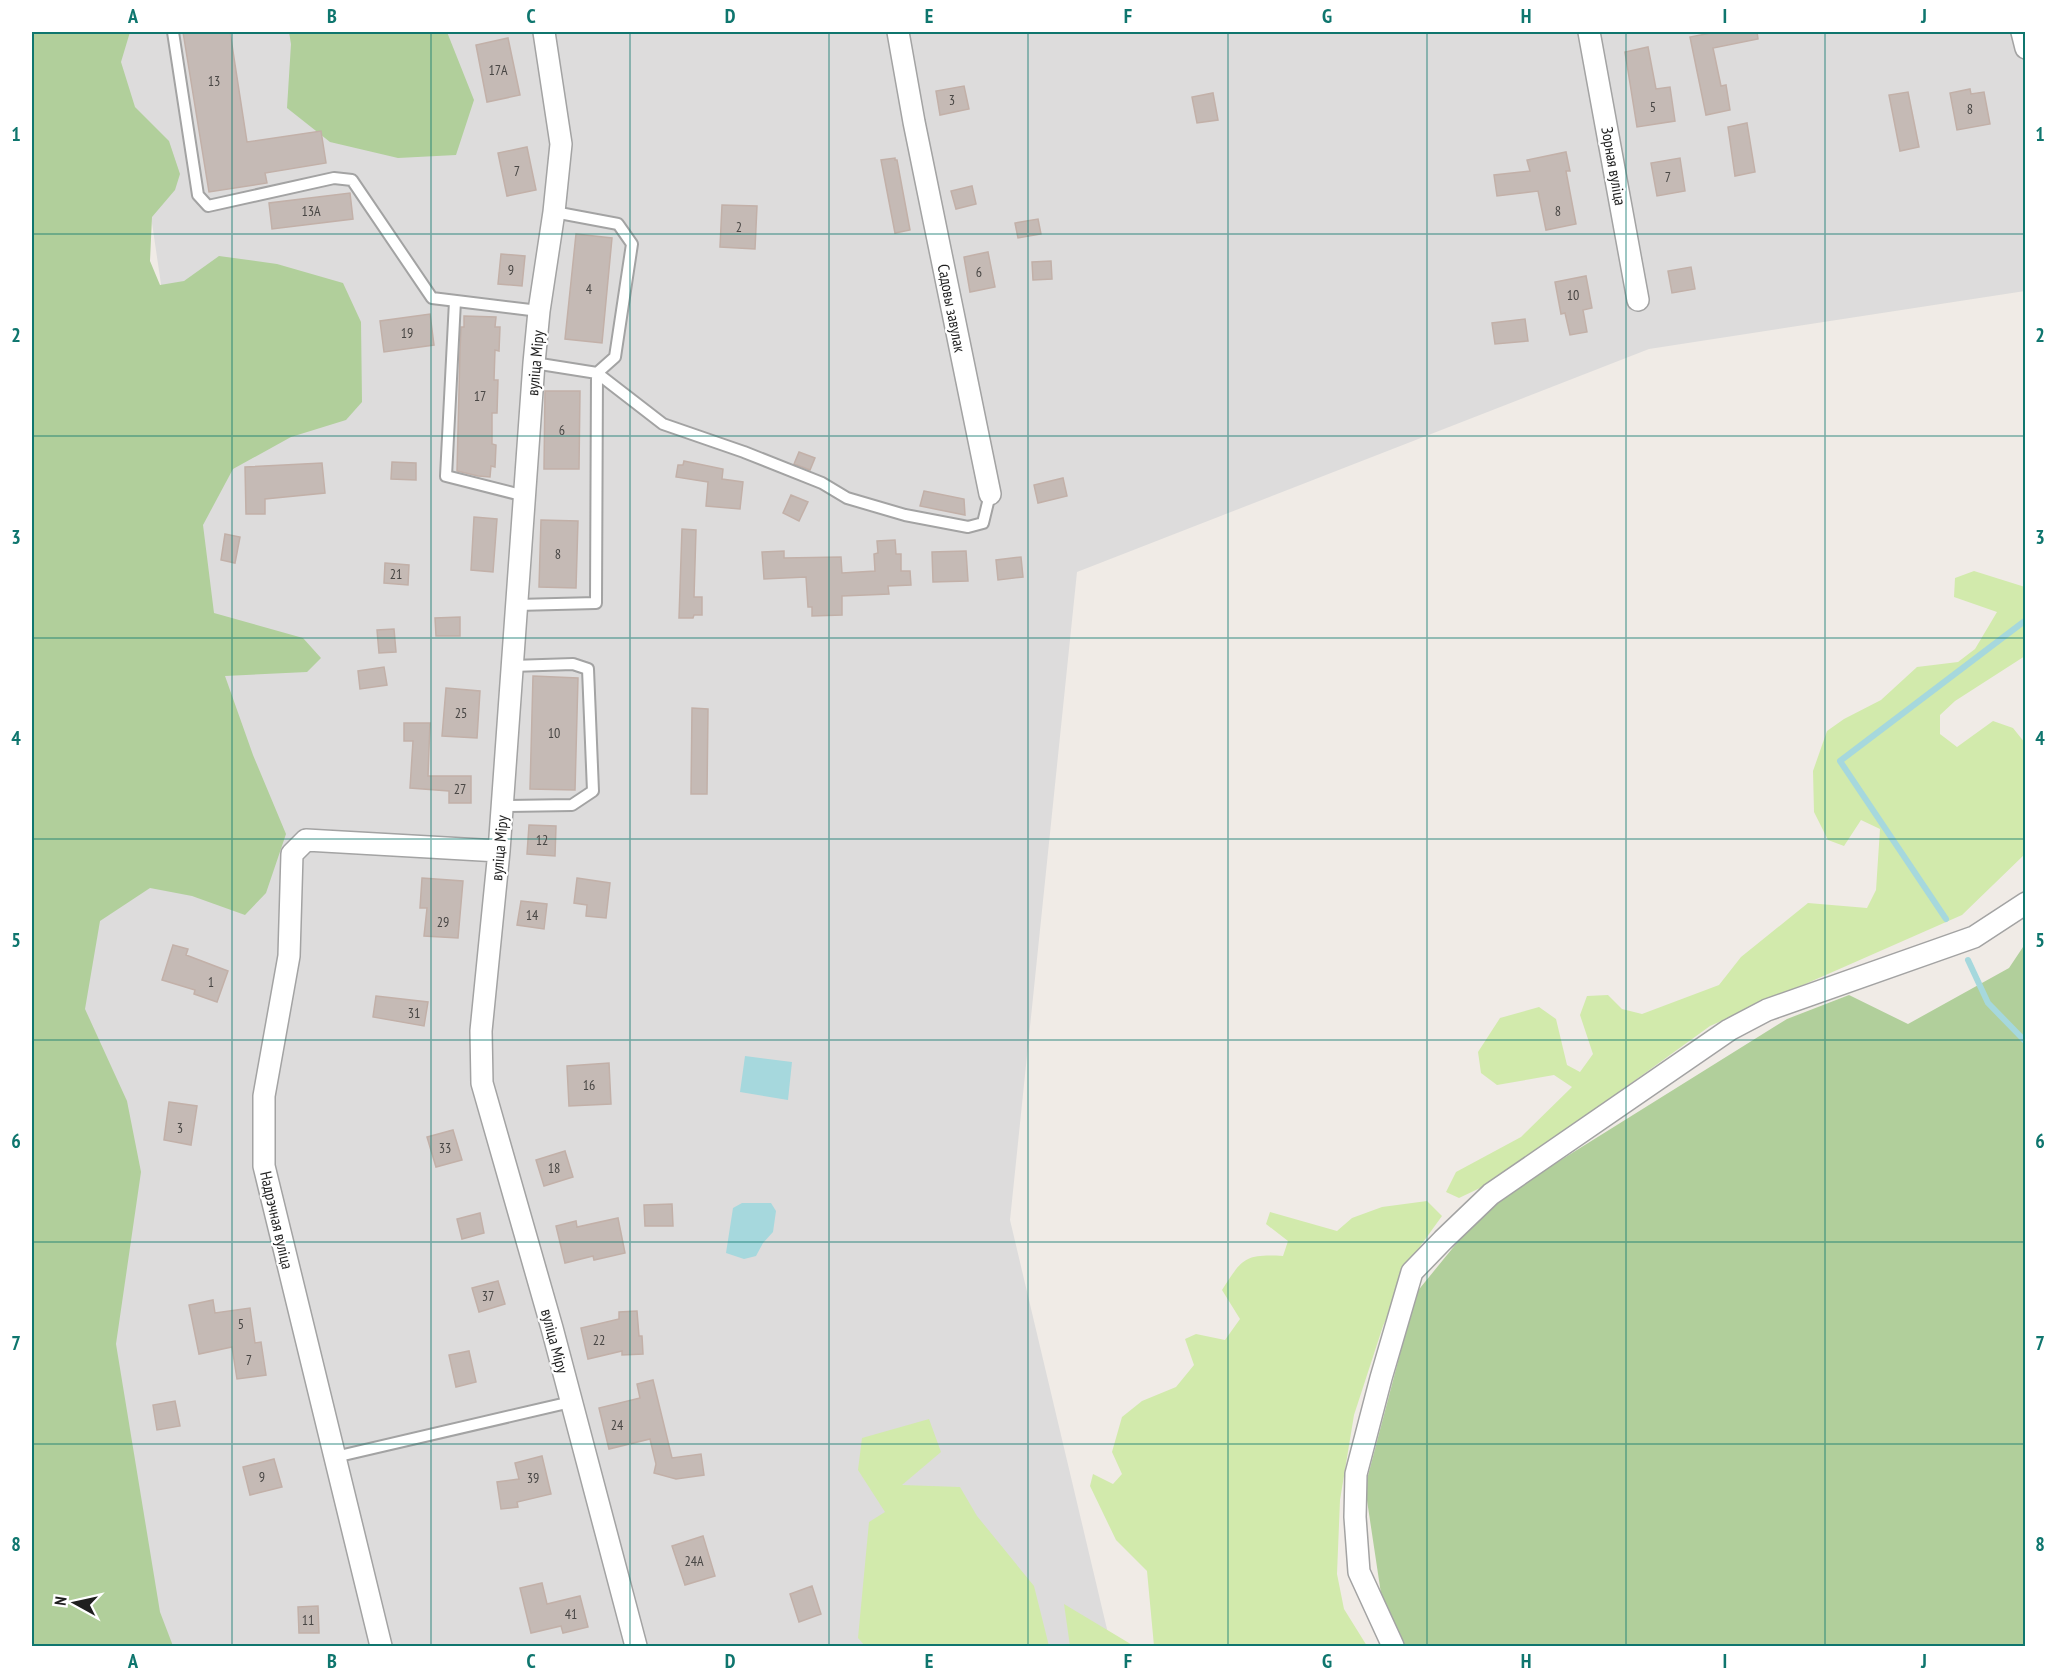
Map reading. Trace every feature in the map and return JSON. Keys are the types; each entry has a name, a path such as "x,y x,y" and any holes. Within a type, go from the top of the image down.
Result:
{"street":[{"name":"вуліца Міру","path":"544,32 561,144 534,363 499,850 480,1031 482,1083 549,1317 636,1647"},
{"name":"Садовы завулак","path":"898,32 914,122 990,494"},
{"name":"Зорная вуліца","path":"1590,32 1638,300"},
{"path":"2022,32 2025,48"},
{"name":"Надрэчная вуліца","path":"381,1647 264,1166 264,1096 289,956 292,854 306,840 499,850"},
{"path":"1393,1647 1359,1572 1355,1516 1356,1474 1412,1272 1491,1194 1729,1030 1767,1010 1974,937 2025,903"}],"lane":[{"path":"173,32 198,195 208,206 334,178 352,180 432,298 539,311"},
{"path":"517,605 596,603 597,373 615,357 632,244 618,224 554,212"},
{"path":"455,301 446,477 525,496"},
{"path":"534,363 597,373 663,424 744,452 822,483 847,498 895,513 968,527 983,523 990,494"},
{"path":"502,806 572,805 592,791 588,669 573,664 512,666"},
{"path":"335,1457 571,1402"}],"shaded area":[{"path":"32,32 2025,32 2025,291 1649,349 1077,572 1010,1220 1111,1646 79,1646 32,1303 32,807 231,761 136,114"}],"green space":[{"path":"32,32 130,32 121,62 135,107 169,141 180,174 175,190 152,217 150,261 160,285 184,281 219,256 277,264 343,283 361,322 362,402 346,420 291,437 233,469 203,525 214,613 303,638 321,658 307,672 225,676 253,755 286,834 266,893 245,915 192,896 150,888 100,921 85,1009 127,1101 141,1172 116,1344 160,1612 173,1646 32,1646"},
{"path":"289,32 447,32 474,100 456,155 398,158 330,142 287,108 291,44"},
{"path":"1974,571 2025,587 2025,656 1955,701 1940,715 1940,734 1957,747 1993,721 2013,728 2025,743 2025,854 1962,915 1710,1026 1499,1179 1459,1198 1446,1192 1456,1172 1521,1137 1572,1087 1554,1075 1497,1085 1481,1073 1478,1052 1500,1018 1539,1007 1556,1019 1567,1065 1580,1072 1593,1054 1580,1015 1587,996 1608,995 1622,1009 1642,1014 1719,985 1741,957 1808,903 1867,908 1876,890 1880,829 1861,820 1844,846 1828,840 1814,812 1813,771 1827,731 1844,719 1881,700 1917,667 1958,662 1975,649 1997,612 1954,597 1955,578"},
{"path":"2025,944 2025,1646 1403,1646 1383,1607 1365,1487 1416,1293 1487,1206 1787,1019 1849,995 1908,1024 2009,968"},
{"path":"1427,1201 1442,1216 1421,1245 1383,1326 1354,1415 1340,1500 1337,1574 1344,1609 1367,1646 1154,1646 1147,1571 1116,1540 1090,1486 1093,1474 1113,1484 1122,1474 1112,1452 1122,1417 1142,1401 1176,1387 1194,1365 1185,1339 1196,1334 1225,1340 1240,1319 1222,1290 1245,1261 1260,1256 1283,1256 1288,1241 1266,1224 1270,1212 1337,1231 1352,1218 1382,1207"},
{"path":"929,1419 941,1452 902,1485 960,1487 977,1516 1034,1586 1049,1646 865,1646 858,1638 869,1522 885,1512 858,1470 862,1438"},
{"path":"1064,1604 1134,1646 1070,1646"}],"water":[{"path":"745,1056 792,1062 788,1100 740,1092"},
{"path":"742,1203 771,1203 776,1211 773,1232 763,1243 756,1256 744,1259 726,1253 733,1208"}],"building":[{"path":"183,32 230,32 247,142 321,131 326,163 265,173 267,183 209,192"},
{"path":"1716,32 1757,32 1758,39 1713,48 1721,86 1726,85 1730,110 1706,115 1690,37"},
{"path":"508,38 520,95 487,102 476,45"},
{"path":"1648,47 1656,89 1670,87 1675,121 1637,127 1625,52"},
{"path":"964,86 969,109 940,115 936,91"},
{"path":"1970,89 1971,94 1984,92 1990,124 1957,130 1950,93"},
{"path":"1908,92 1919,147 1900,151 1889,95"},
{"path":"1213,93 1218,120 1197,123 1192,97"},
{"path":"1747,123 1755,172 1735,176 1728,127"},
{"path":"527,147 536,190 507,196 498,153"},
{"path":"1566,152 1570,171 1566,171 1576,224 1546,230 1538,191 1497,196 1494,175 1530,171 1527,160"},
{"path":"895,158 910,230 895,233 881,160"},
{"path":"1680,158 1685,191 1657,196 1651,163"},
{"path":"972,186 976,204 956,209 951,191"},
{"path":"350,193 353,219 272,229 269,203"},
{"path":"722,205 757,206 755,249 720,247"},
{"path":"1038,219 1041,234 1018,238 1015,223"},
{"path":"576,234 612,238 602,343 565,339"},
{"path":"988,252 995,287 970,292 964,257"},
{"path":"501,254 525,256 522,286 498,284"},
{"path":"1051,261 1052,279 1033,280 1032,262"},
{"path":"1691,267 1695,289 1672,293 1668,271"},
{"path":"1586,276 1592,308 1583,310 1587,332 1570,335 1565,313 1561,314 1555,282"},
{"path":"430,314 434,345 384,352 380,321"},
{"path":"464,316 496,317 495,327 500,327 499,351 495,350 494,380 498,380 497,413 492,413 492,444 496,445 495,467 491,466 490,477 457,471 461,327 464,327"},
{"path":"1525,319 1528,341 1495,344 1492,323"},
{"path":"545,391 580,391 579,469 544,469"},
{"path":"799,452 815,458 810,470 794,464"},
{"path":"684,461 723,469 722,479 743,482 740,509 706,506 708,482 676,477 678,465 683,465"},
{"path":"392,462 416,463 416,480 391,479"},
{"path":"322,463 325,493 265,499 265,514 246,514 245,467"},
{"path":"1063,478 1067,496 1038,503 1034,485"},
{"path":"924,491 964,499 965,515 920,506"},
{"path":"791,495 808,502 799,521 783,513"},
{"path":"474,517 497,519 493,572 471,570"},
{"path":"541,520 578,521 576,588 539,587"},
{"path":"682,529 696,530 694,597 702,597 702,615 694,615 693,618 679,618"},
{"path":"225,534 240,537 235,563 221,560"},
{"path":"895,540 896,554 901,554 901,571 910,571 911,585 888,586 889,594 842,596 842,615 812,616 812,607 808,607 806,577 764,579 762,552 784,551 784,558 841,557 842,573 875,571 874,554 878,553 877,541"},
{"path":"966,551 968,581 933,582 932,552"},
{"path":"1021,557 1023,577 998,580 996,560"},
{"path":"385,563 409,565 408,585 384,583"},
{"path":"460,617 460,636 436,636 435,618"},
{"path":"394,629 396,652 379,653 377,630"},
{"path":"384,667 387,685 360,689 358,671"},
{"path":"533,676 578,678 575,790 530,789"},
{"path":"446,688 480,691 477,738 442,736"},
{"path":"692,708 708,709 707,794 691,794"},
{"path":"404,723 430,723 428,776 471,776 471,803 449,803 449,791 410,788 413,741 404,741"},
{"path":"529,825 556,826 555,856 527,854"},
{"path":"422,878 463,881 458,938 424,936 427,908 420,908"},
{"path":"577,878 610,883 606,918 586,916 587,905 574,903"},
{"path":"521,901 547,904 544,929 517,925"},
{"path":"173,945 188,949 186,955 228,971 217,1002 194,994 195,990 162,980"},
{"path":"376,996 428,1002 424,1026 373,1017"},
{"path":"609,1063 611,1104 569,1106 567,1066"},
{"path":"169,1102 197,1106 191,1145 164,1140"},
{"path":"453,1130 462,1160 436,1167 427,1137"},
{"path":"565,1151 573,1177 544,1186 536,1160"},
{"path":"672,1204 673,1226 645,1226 644,1205"},
{"path":"480,1213 484,1233 462,1239 457,1219"},
{"path":"618,1218 625,1253 594,1260 593,1256 565,1263 556,1226 576,1221 577,1227"},
{"path":"498,1281 505,1304 479,1312 472,1288"},
{"path":"213,1300 215,1313 250,1308 255,1343 261,1342 266,1375 237,1379 232,1347 199,1354 189,1305"},
{"path":"637,1311 643,1354 622,1355 622,1351 588,1359 581,1328 619,1319 619,1312"},
{"path":"469,1351 476,1382 456,1387 449,1355"},
{"path":"653,1380 672,1458 701,1454 704,1475 676,1479 654,1473 656,1464 650,1439 609,1449 599,1408 640,1398 637,1384"},
{"path":"175,1401 180,1426 157,1430 153,1405"},
{"path":"542,1456 551,1494 517,1502 518,1507 501,1509 497,1482 519,1479 515,1463"},
{"path":"274,1459 282,1487 250,1495 243,1467"},
{"path":"703,1536 715,1576 685,1585 672,1546"},
{"path":"542,1583 547,1604 580,1596 588,1627 563,1633 561,1626 531,1633 520,1588"},
{"path":"812,1586 821,1614 799,1622 790,1594"},
{"path":"318,1606 319,1633 299,1633 298,1607"}],"waterway":[{"path":"1946,919 1840,761 2026,620"},
{"path":"1968,960 1988,1003 2026,1042"}]}
